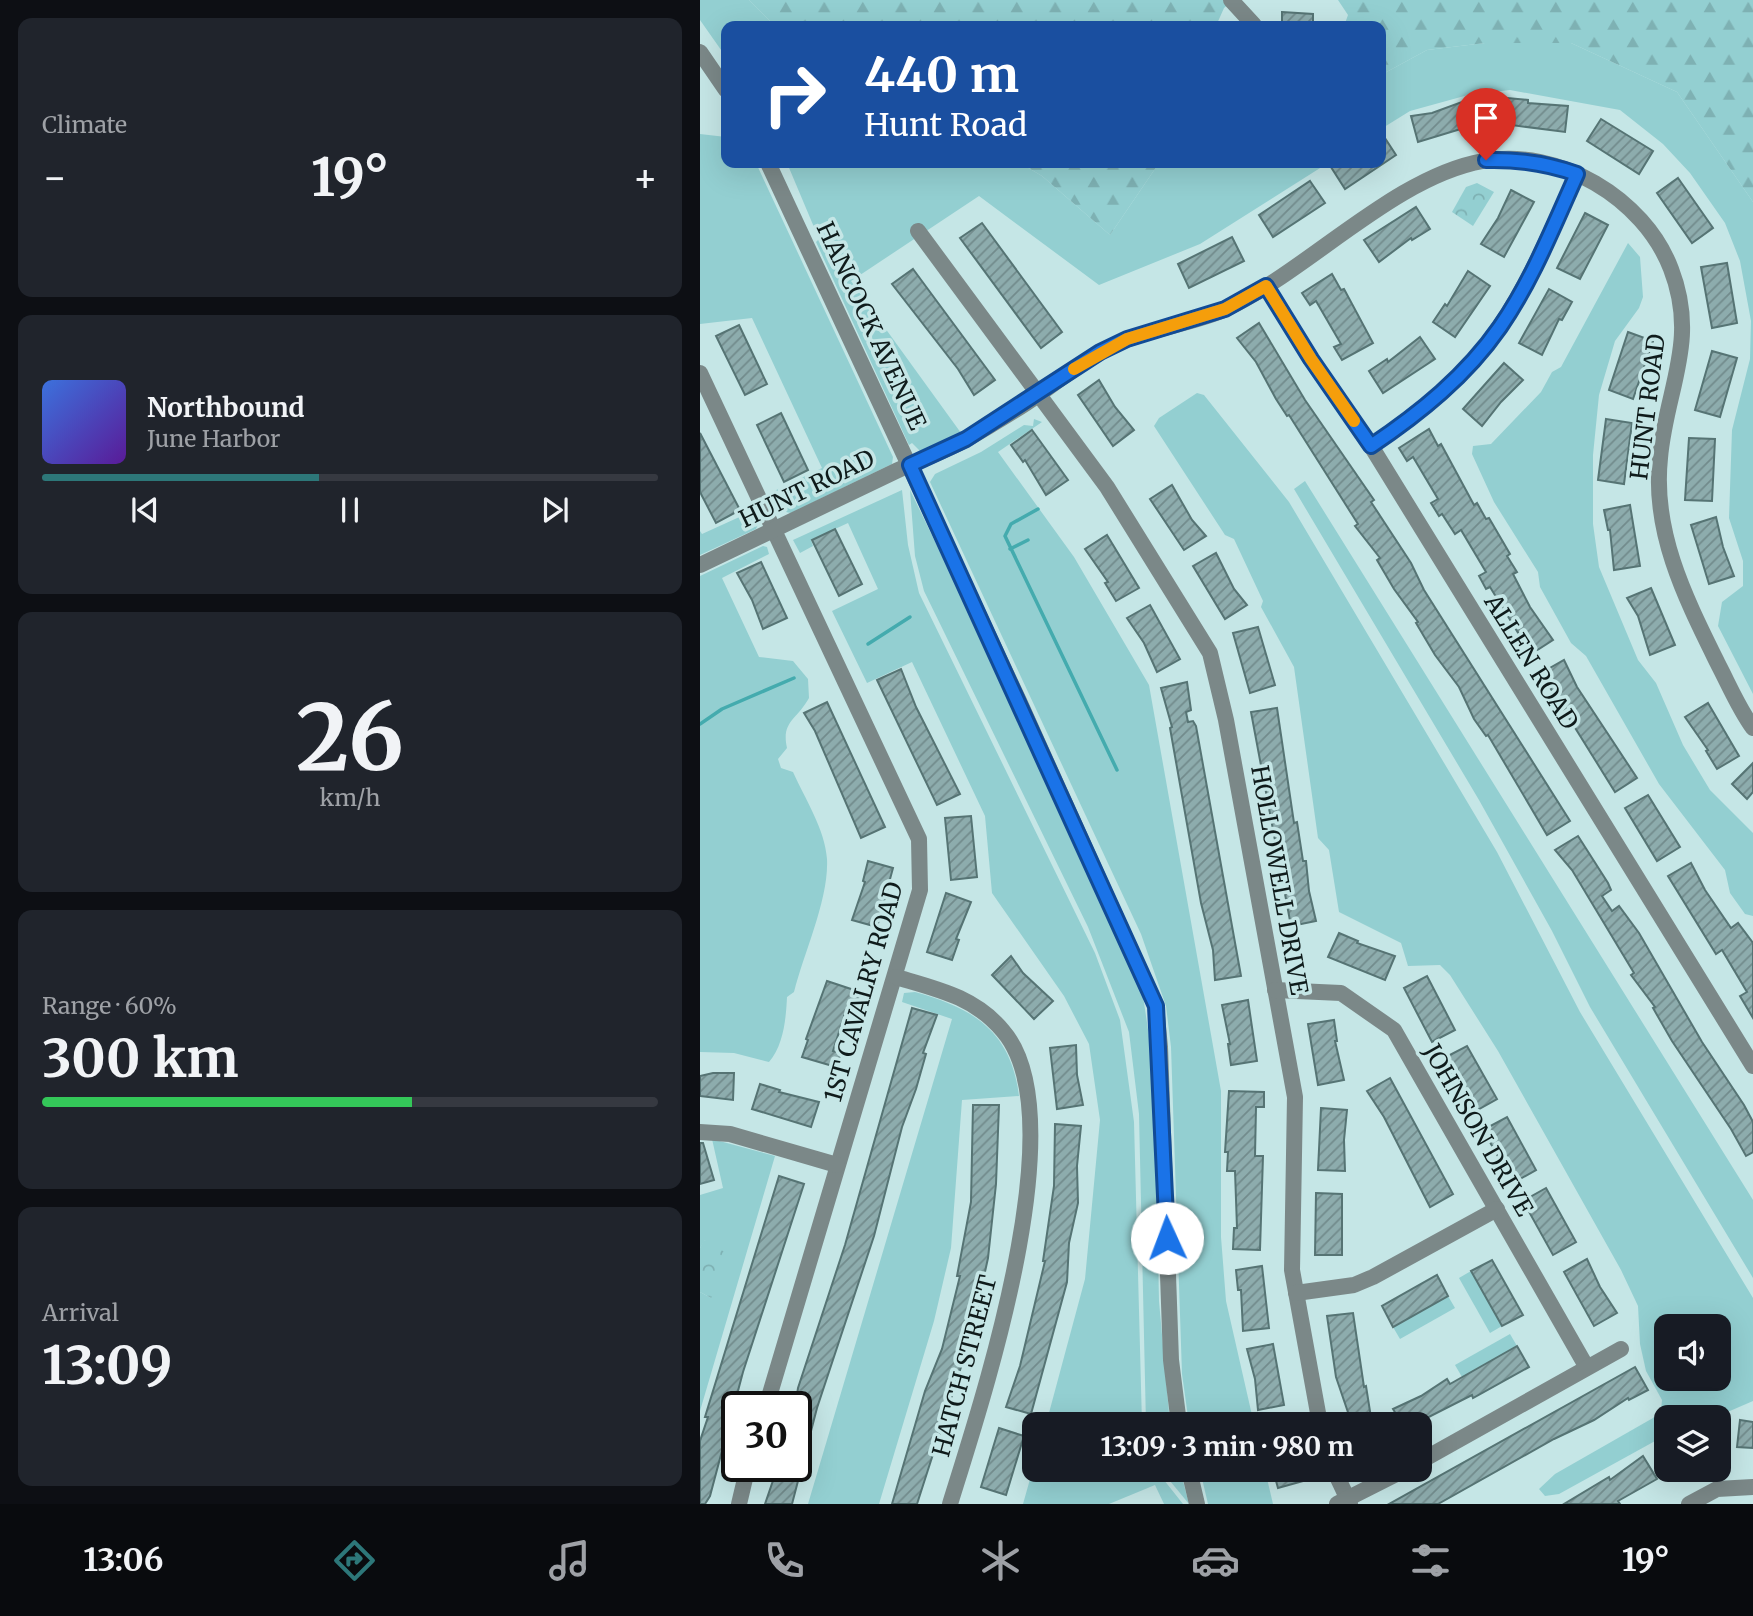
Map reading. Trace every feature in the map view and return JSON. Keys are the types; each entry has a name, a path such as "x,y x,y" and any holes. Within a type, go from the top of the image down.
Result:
{"street":[{"path":"1231,0 1250,21"},
{"path":"700,52 721,83"},
{"path":"700,76 721,86"},
{"name":"HUNT ROAD","path":"700,565 966,439 1039,395 1100,352 1127,339 1225,309 1266,286 1413,188 1454,168 1486,160 1517,159 1546,163 1577,174 1620,200 1652,232 1671,269 1682,309 1682,356 1659,460 1660,509 1670,561 1698,623 1753,728"},
{"name":"HANCOCK AVENUE","path":"770,168 910,465 1156,1006 1160,1047 1171,1360 1178,1412"},
{"path":"1371,446 1418,414 1483,349 1502,324 1577,174"},
{"name":"HOLLOWELL DRIVE","path":"918,231 1107,488 1210,653 1226,720 1295,1097 1292,1184 1296,1293 1318,1412"},
{"name":"ALLEN ROAD","path":"1266,286 1311,359 1371,446 1753,1066"},
{"name":"1ST CAVALRY ROAD","path":"700,373 919,838 920,890 897,977 837,1165 771,1391"},
{"name":"HATCH STREET","path":"897,977 951,993 981,1008 1005,1032 1023,1069 1031,1115 1023,1216 1005,1323 950,1504"},
{"name":"JOHNSON DRIVE","path":"1275,990 1341,993 1394,1030 1586,1366"},
{"path":"700,1132 730,1134 837,1165"},
{"path":"1296,1293 1354,1285 1497,1209"},
{"path":"1432,1455 1586,1366 1621,1349"},
{"path":"739,1504 744,1482"},
{"path":"1192,1482 1197,1504"},
{"path":"1338,1482 1345,1502 1382,1482"},
{"path":"1689,1504 1717,1489 1753,1487"}],"green space":[{"path":"700,0 749,0 770,21 721,21 721,50 700,20"},
{"path":"749,0 1233,0 1224,8 1218,21 770,21"},
{"path":"1338,0 1753,0 1753,202 1677,92 1571,43 1485,43 1427,50 1386,72 1386,21 1346,21 1348,15"},
{"path":"1485,43 1571,43 1677,92 1753,202 1753,694 1718,626 1722,602 1743,586 1743,561 1729,518 1732,430 1750,359 1751,321 1740,261 1725,223 1690,173 1663,144 1620,110 1510,90 1468,95 1410,111 1386,126 1386,72 1427,50"},
{"path":"700,134 721,136 721,168 758,168 893,457 892,464 791,513 781,511 770,493 822,468 752,318 700,324"},
{"path":"789,168 1028,168 1042,176 1110,235 1156,168 1320,168 1200,244 1099,285 979,196 851,281 961,433 920,451 912,443 909,445 816,242 819,239"},
{"path":"1028,168 1156,168 1110,235 1042,176"},
{"path":"1477,183 1494,192 1473,226 1452,212 1466,187"},
{"path":"1628,243 1640,257 1643,297 1639,308 1615,341 1599,395 1593,455 1593,524 1599,567 1638,660 1656,683 1683,745 1710,790 1753,833 1753,916 1745,914 1730,893 1725,870 1659,784 1586,656 1571,643 1540,587 1538,572 1494,502 1472,454 1473,446 1491,444 1541,392 1552,372 1561,367"},
{"path":"1197,393 1204,395 1289,502 1497,852 1580,1012 1753,1298 1753,1401 1731,1411 1731,1405 1662,1405 1657,1391 1731,1391 1731,1314 1654,1314 1654,1386 1646,1371 1640,1344 1638,1306 1621,1270 1498,1051 1450,975 1440,965 1408,966 1401,943 1339,912 1329,850 1318,838 1294,667 1261,607 1263,601 1234,539 1225,535 1154,426 1159,418"},
{"path":"1034,419 1042,422 998,452 1074,557 1149,685 1221,1091 1221,1237 1226,1301 1251,1412 1187,1412 1182,1374 1171,1047 1166,1006 1141,934 930,482 935,474 981,452 1024,425 1033,426"},
{"path":"1305,481 1753,1200 1753,1278 1590,1007 1552,931 1479,800 1294,489"},
{"path":"902,490 908,545 919,593 1095,953 1120,1020 1134,1122 1142,1412 1049,1412 1085,1279 1100,1120 1089,1044 1064,996 992,893 985,816 912,662 867,683 832,611 878,589 848,523 811,540 813,546 800,553 793,540"},
{"path":"910,490 988,651 1142,989 1154,1070 1159,1301 1169,1412 1146,1412 1139,1114 1129,1032 1088,927 924,591 915,556"},
{"path":"757,509 760,520 756,529 700,555 700,531 702,534"},
{"path":"763,546 767,547 769,554 722,578 759,657 793,661 808,679 809,698 788,726 787,748 778,759 781,768 793,772 809,803 823,837 827,859 827,875 820,908 794,992 787,997 781,1039 769,1062 734,1053 700,1052 700,576"},
{"path":"915,992 955,1006 986,1026 1008,1055 1019,1096 962,1100 951,1248 934,1321 879,1504 808,1504 952,1019 902,1002 904,993"},
{"path":"712,1139 775,1156 700,1411 700,1292 711,1298 705,1240 700,1248 700,1195 723,1188"},
{"path":"704,1240 735,1258 711,1298 700,1292 700,1248"},
{"path":"1471,1271 1502,1326 1490,1333 1459,1278"},
{"path":"1448,1296 1455,1308 1400,1339 1393,1327"},
{"path":"1510,1334 1517,1346 1462,1377 1455,1365"},
{"path":"1653,1418 1654,1442 1559,1494 1545,1496 1539,1489 1555,1474"},
{"path":"1029,1482 1166,1482 1183,1504 1164,1504 1155,1485 1109,1504 1023,1504"},
{"path":"1171,1482 1183,1482 1189,1504"},
{"path":"1203,1482 1268,1482 1273,1504 1208,1504"}],"building":[{"path":"1282,12 1313,14 1313,21 1282,21"},
{"path":"1507,98 1528,100 1528,103 1568,106 1565,132 1504,124"},
{"path":"1470,99 1477,124 1418,142 1411,116 1432,113"},
{"path":"1601,119 1653,151 1639,174 1587,141"},
{"path":"1386,140 1396,155 1386,162"},
{"path":"1332,168 1376,168 1345,189"},
{"path":"1678,178 1713,228 1692,243 1657,193"},
{"path":"1310,181 1325,203 1273,237 1259,215"},
{"path":"1511,190 1534,202 1504,257 1481,244 1498,218"},
{"path":"1416,207 1430,229 1412,240 1411,238 1379,262 1364,240"},
{"path":"1585,213 1608,225 1580,279 1557,268"},
{"path":"982,223 1062,332 1041,348 960,238"},
{"path":"1232,237 1244,261 1189,288 1178,264"},
{"path":"1727,263 1737,323 1712,328 1701,267"},
{"path":"913,269 995,380 974,395 958,369 892,284"},
{"path":"1468,271 1490,286 1455,337 1433,322 1445,304 1447,306"},
{"path":"1332,274 1341,290 1344,289 1373,343 1342,360 1334,347 1341,344 1316,301 1310,305 1302,293"},
{"path":"1549,289 1572,302 1562,320 1559,319 1542,355 1519,343"},
{"path":"1259,323 1305,400 1374,500 1371,502 1411,563 1424,590 1570,821 1547,835 1488,735 1486,736 1474,719 1459,687 1435,655 1416,623 1418,622 1394,589 1377,560 1380,558 1355,526 1358,524 1276,399 1256,362 1237,338"},
{"path":"739,325 767,384 745,395 716,336"},
{"path":"1628,332 1653,341 1633,399 1609,390"},
{"path":"1420,337 1435,359 1383,393 1369,371 1387,359 1388,362"},
{"path":"1712,351 1737,358 1720,417 1695,410"},
{"path":"1504,363 1523,380 1482,426 1463,409"},
{"path":"1099,380 1115,407 1134,430 1113,446 1078,395"},
{"path":"781,413 808,470 784,482 757,425"},
{"path":"1606,419 1632,423 1624,484 1598,480"},
{"path":"1429,429 1438,446 1441,444 1474,505 1477,503 1486,519 1489,518 1510,554 1507,556 1517,572 1513,574 1530,607 1553,640 1531,654 1490,587 1486,589 1479,576 1486,572 1461,530 1455,534 1442,514 1439,516 1431,503 1438,499 1413,457 1407,461 1399,448"},
{"path":"1032,430 1068,480 1046,495 1025,460 1023,462 1011,445"},
{"path":"700,433 740,510 716,523 700,492"},
{"path":"1689,438 1715,439 1712,501 1685,500"},
{"path":"1172,485 1192,520 1206,536 1184,550 1150,499"},
{"path":"1630,505 1640,566 1614,570 1610,530 1604,510"},
{"path":"1716,517 1734,576 1709,584 1691,525"},
{"path":"835,529 862,584 839,596 812,540"},
{"path":"1107,535 1139,588 1116,601 1105,583 1108,582 1085,549"},
{"path":"1216,553 1234,589 1247,605 1225,619 1193,566"},
{"path":"761,562 787,618 763,629 752,600 737,573"},
{"path":"1651,588 1675,645 1650,655 1638,616 1627,598"},
{"path":"1150,605 1180,659 1157,672 1144,643 1127,618"},
{"path":"1258,627 1275,685 1250,693 1233,633"},
{"path":"1564,660 1577,687 1637,778 1615,792 1541,673"},
{"path":"901,669 916,707 960,794 937,805 877,680"},
{"path":"1187,682 1191,710 1186,712 1188,722 1193,721 1196,726 1241,976 1215,980 1213,950 1201,903 1170,728 1172,727 1161,688"},
{"path":"827,702 885,827 861,838 815,731 804,713"},
{"path":"1708,703 1739,756 1717,769 1706,751 1708,750 1685,717"},
{"path":"1277,708 1294,823 1297,822 1303,861 1306,861 1316,921 1291,926 1251,712"},
{"path":"1753,763 1753,792 1747,799 1732,784"},
{"path":"1648,795 1680,847 1657,861 1625,808"},
{"path":"971,816 977,877 951,880 945,818"},
{"path":"1578,836 1611,890 1602,896 1612,911 1619,906 1639,933 1702,1042 1753,1122 1753,1152 1746,1156 1672,1041 1653,1008 1655,1007 1631,975 1634,973 1572,870 1555,850"},
{"path":"868,861 893,868 877,927 852,920 865,882 863,881"},
{"path":"1691,863 1705,890 1731,928 1738,923 1753,943 1753,1018 1740,996 1747,992 1722,950 1716,954 1668,876"},
{"path":"946,893 971,902 956,939 959,940 952,960 927,952"},
{"path":"1339,933 1358,941 1357,943 1395,956 1385,980 1328,957"},
{"path":"1011,956 1023,973 1053,1001 1034,1019 992,975"},
{"path":"1427,976 1455,1030 1432,1042 1404,988"},
{"path":"827,981 860,992 856,1007 848,1004 833,1051 841,1053 836,1067 802,1057"},
{"path":"1248,1000 1257,1061 1231,1065 1230,1044 1222,1005"},
{"path":"912,1008 937,1015 923,1053 926,1054 902,1127 874,1236 812,1427 812,1391 798,1391 798,1388 845,1245"},
{"path":"1334,1020 1335,1041 1344,1080 1318,1085 1308,1024"},
{"path":"1076,1045 1077,1075 1083,1105 1057,1109 1050,1048"},
{"path":"1467,1046 1497,1099 1474,1112 1444,1058"},
{"path":"734,1073 733,1100 700,1096 700,1076"},
{"path":"1390,1078 1453,1194 1430,1207 1384,1117 1367,1091"},
{"path":"760,1084 780,1090 779,1092 819,1102 811,1127 752,1109"},
{"path":"1229,1091 1264,1092 1264,1107 1256,1107 1255,1156 1263,1156 1260,1250 1233,1249 1234,1228 1237,1228 1235,1171 1227,1171 1228,1152 1225,1152"},
{"path":"973,1105 999,1105 996,1184 988,1258 971,1336 917,1504 892,1504 925,1391 942,1349 960,1276 957,1276 971,1202"},
{"path":"1321,1108 1347,1110 1345,1171 1318,1170"},
{"path":"1507,1117 1536,1170 1513,1183 1483,1130"},
{"path":"1055,1124 1081,1126 1077,1166 1078,1203 1069,1243 1067,1282 1032,1412 1024,1412 1006,1407 1020,1366 1045,1261 1054,1186"},
{"path":"700,1143 703,1143 714,1180 700,1184"},
{"path":"779,1176 804,1184 738,1391 721,1391 721,1455 710,1496 705,1504 700,1504 700,1441 708,1417 705,1417"},
{"path":"1546,1188 1576,1242 1553,1255 1523,1201"},
{"path":"1316,1193 1342,1194 1342,1255 1315,1255"},
{"path":"1587,1259 1600,1287 1617,1313 1594,1326 1564,1272"},
{"path":"1492,1260 1523,1315 1502,1326 1471,1271"},
{"path":"1262,1266 1269,1328 1243,1331 1241,1290 1238,1290 1236,1270"},
{"path":"1437,1275 1448,1296 1393,1327 1382,1306"},
{"path":"1353,1313 1370,1412 1348,1412 1336,1377 1327,1316"},
{"path":"1273,1344 1284,1405 1258,1410 1255,1379 1247,1349"},
{"path":"1517,1346 1529,1367 1473,1398 1472,1395 1432,1415 1432,1412 1395,1412 1393,1409 1421,1396 1447,1379 1450,1384"},
{"path":"1635,1367 1648,1390 1629,1400 1628,1398 1594,1420 1554,1439 1438,1504 1389,1504"},
{"path":"1740,1420 1753,1422 1753,1448 1737,1447"},
{"path":"999,1428 1022,1435 1006,1495 981,1487"},
{"path":"1643,1456 1654,1474 1654,1481 1618,1501 1620,1504 1564,1504 1609,1477 1610,1480"},
{"path":"773,1482 798,1482 792,1504 765,1504"},
{"path":"1276,1482 1299,1482 1278,1488"}],"waterway":[{"path":"1038,509 1011,524 1005,536 1117,770"},
{"path":"1010,549 1028,540"},
{"path":"868,644 910,617"},
{"path":"700,724 722,709 794,678"}],"slow traffic":[{"path":"1074,369 1127,339 1225,309 1266,286 1311,359 1354,421"}],"route":[{"path":"1167,1238 1156,1006 910,465 966,439 1039,395 1100,352 1127,339 1225,309 1266,286 1311,359 1371,446 1418,414 1450,385 1502,324 1564,205 1577,174 1546,163 1517,159 1486,160"}]}
